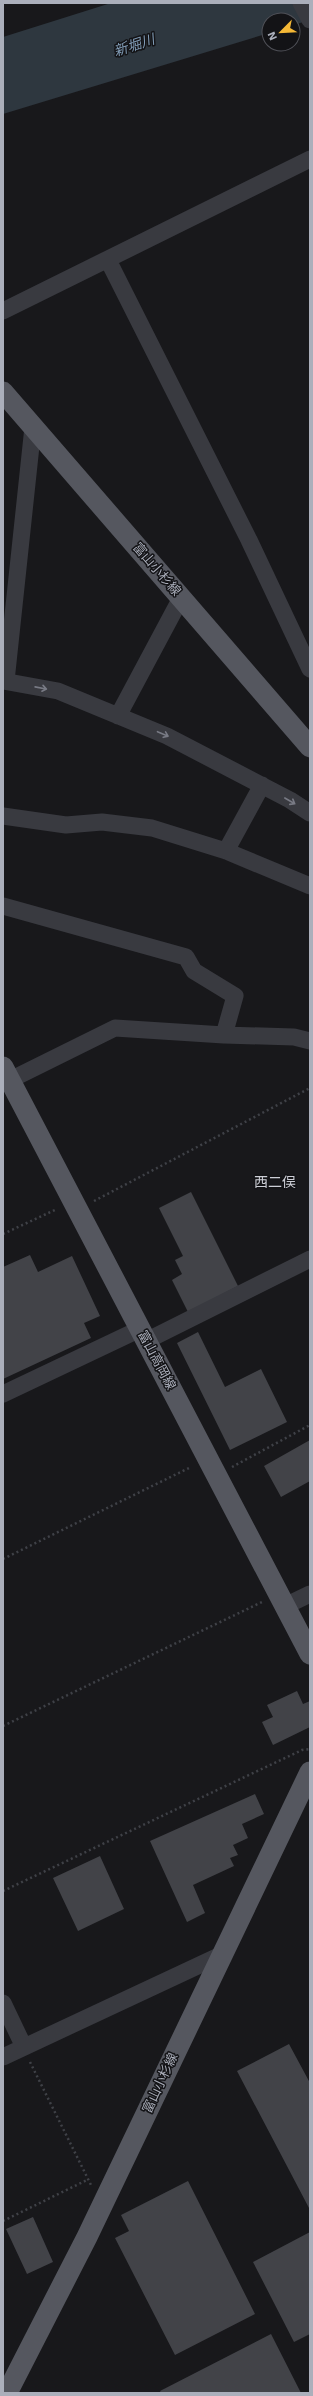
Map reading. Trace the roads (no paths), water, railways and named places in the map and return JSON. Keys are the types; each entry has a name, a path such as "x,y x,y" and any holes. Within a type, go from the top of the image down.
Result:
{"main road":[{"name":"富山小杉線","path":"3,392 310,747"},
{"name":"富山高岡線","path":"6,1074 214,1467 310,1654"},
{"name":"富山小杉線","path":"7,2393 105,2200 221,1955 305,1792 310,1772"}],"street":[{"path":"302,3 310,20"},
{"path":"3,311 310,159"},
{"path":"108,260 249,540 310,669"},
{"path":"33,427 5,681 58,691 167,736 262,785 310,813"},
{"path":"118,716 181,598"},
{"path":"226,851 262,785"},
{"path":"3,816 66,825 102,822 152,828 226,851 310,886"},
{"path":"3,906 186,957 194,971 235,996 224,1035"},
{"path":"6,1074 115,1028 224,1035 294,1037 310,1041"},
{"path":"3,1394 143,1335 310,1259"},
{"path":"282,1600 310,1594"},
{"path":"3,2057 221,1955"},
{"path":"3,2003 23,2047"}],"water":[{"name":"新堀川","path":"111,3 310,3 310,20 301,23 301,12 261,12 261,35 3,114 3,37"}],"district":[{"name":"西二俣","path":"275,1182"}]}
